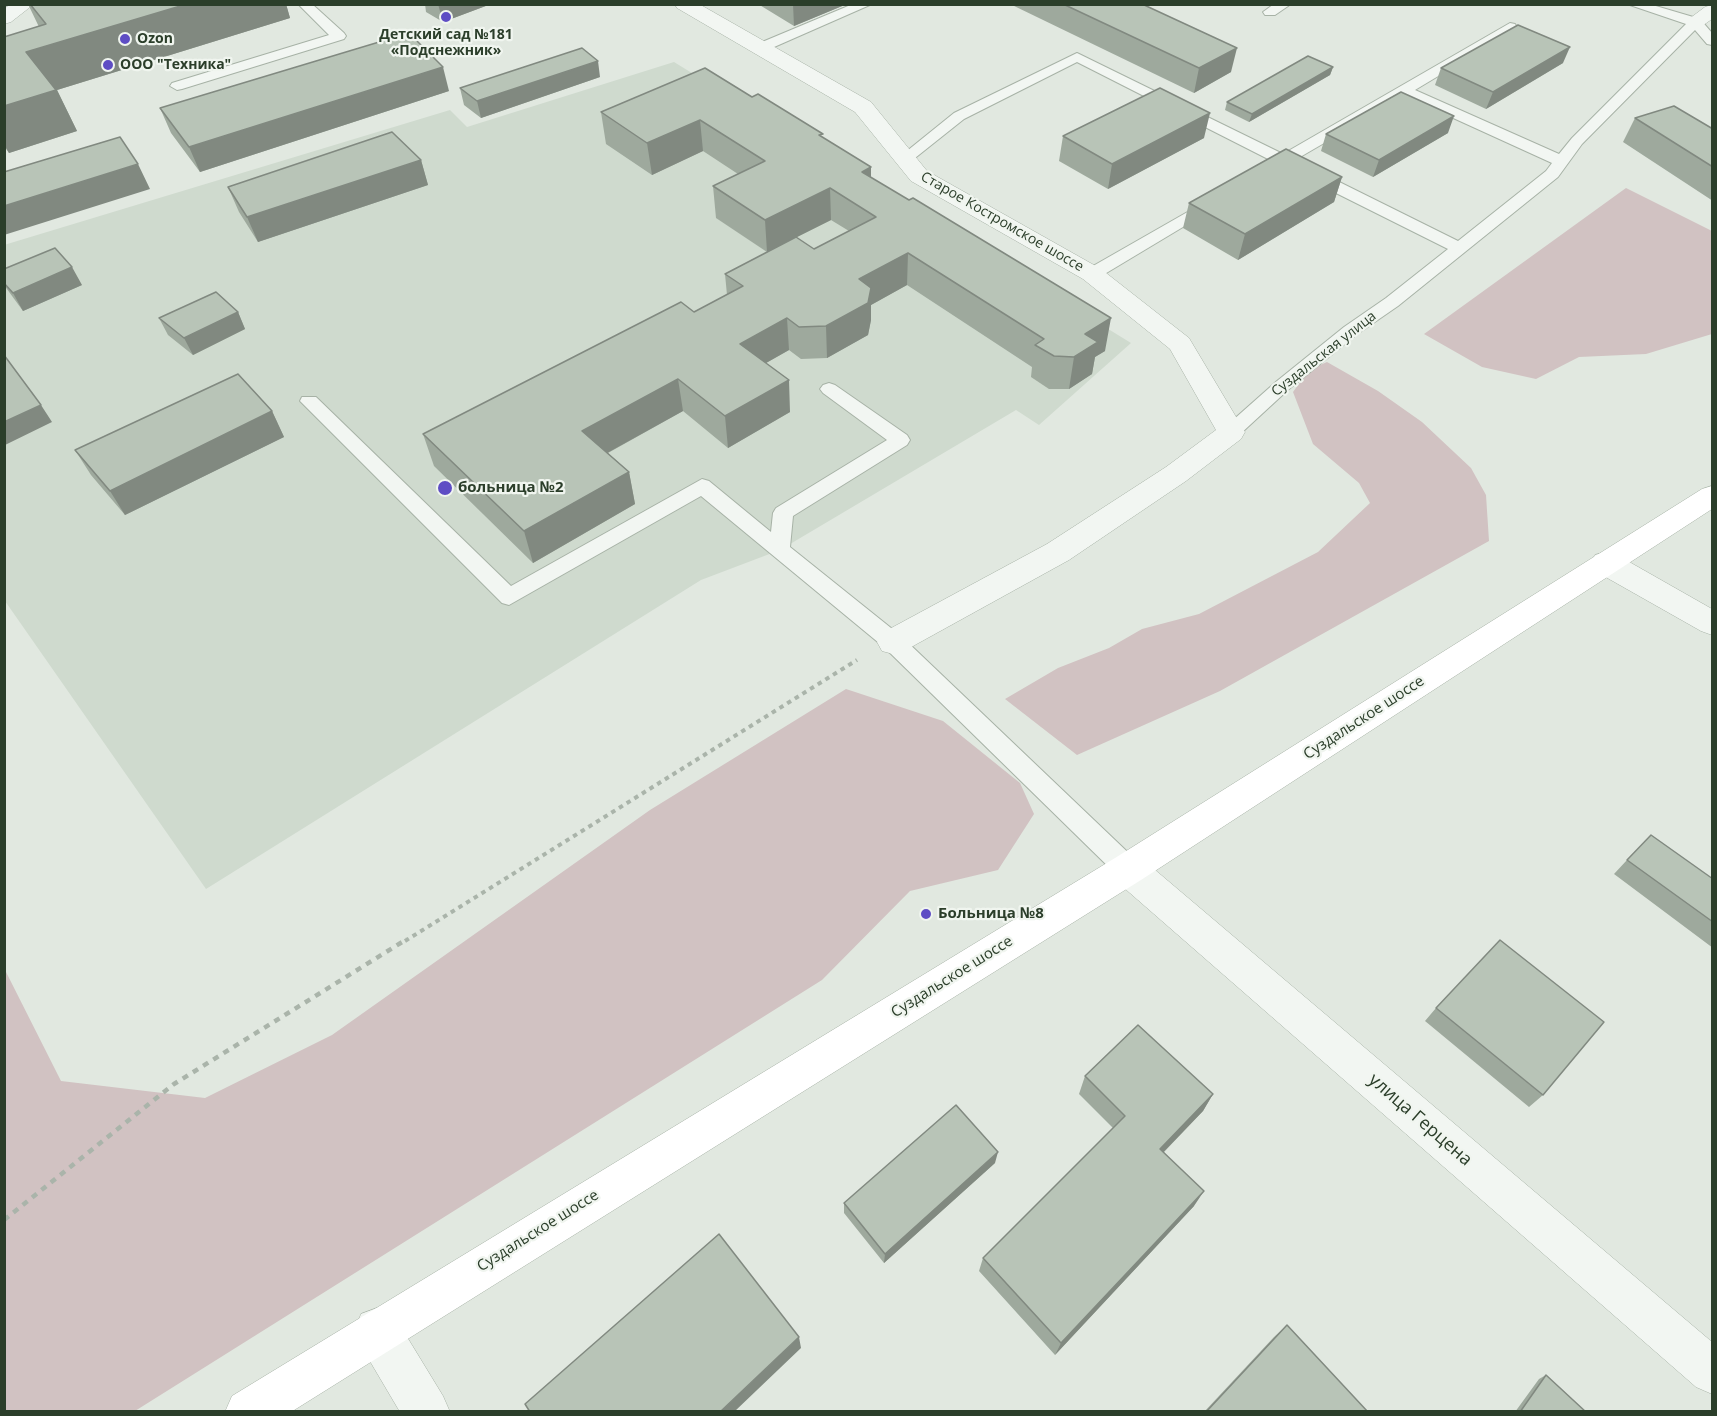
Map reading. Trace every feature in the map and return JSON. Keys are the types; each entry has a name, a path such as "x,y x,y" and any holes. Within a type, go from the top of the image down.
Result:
{"main road":[{"name":"Суздальское шоссе","path":"248,1412 376,1330 1128,869 1713,496"}],"street":[{"path":"4,18 25,4"},
{"name":"Старое Костромское шоссе","path":"684,4 863,107 919,176 1092,274 1180,344 1231,432"},
{"name":"Суздальская улица","path":"1695,22 1713,11"},
{"name":"Суздальская улица","path":"892,642 1058,552 1176,474 1231,432"},
{"path":"1606,563 1713,623"},
{"name":"улица Герцена","path":"1128,869 1713,1371"},
{"path":"376,1330 427,1412"}],"lane":[{"path":"177,86 339,36 304,4"},
{"path":"760,48 866,4"},
{"path":"1270,12 1285,4"},
{"path":"1633,4 1695,22 1713,41"},
{"name":"Суздальская улица","path":"1231,432 1283,385 1341,338 1392,302 1552,174 1577,141 1695,22"},
{"path":"1264,172 1510,27"},
{"path":"905,159 959,116 1077,57 1459,248"},
{"path":"1404,90 1563,162"},
{"path":"1092,274 1224,196"},
{"path":"780,550 783,513 900,440 829,389"},
{"path":"309,401 509,597 702,486 892,642 1128,869"}],"path":[{"path":"4,1220 174,1084 836,671 892,642"}],"shaded area":[{"name":"больница №2","path":"674,62 1131,343 1039,425 1016,410 780,550 701,580 206,889 5,601 4,245 450,110 467,127"},
{"path":"1626,188 1712,231 1712,334 1646,354 1579,357 1536,379 1482,367 1424,334"},
{"path":"1327,362 1378,391 1422,422 1471,468 1486,495 1489,541 1220,691 1077,755 1005,699 1058,668 1109,648 1142,629 1199,614 1318,552 1370,503 1359,483 1313,444 1293,392 1309,370"},
{"path":"846,689 943,721 1020,783 1034,814 998,870 910,891 822,980 135,1411 5,1411 5,970 61,1081 205,1098 332,1035 650,810"}],"building":[{"path":"30,4 187,4 26,52 56,90 4,106 4,37 46,24"},
{"path":"1063,4 1142,4 1237,48 1199,68"},
{"path":"1518,25 1570,47 1493,92 1441,68"},
{"path":"409,33 443,67 189,147 160,108"},
{"path":"582,48 598,61 477,101 460,88"},
{"path":"1308,56 1333,67 1252,114 1227,102"},
{"path":"705,68 752,97 758,94 871,167 862,172 909,200 913,198 1111,318 1085,334 1098,342 1074,357 1054,356 1035,345 1044,339 908,253 859,279 871,288 868,303 826,326 799,327 787,318 740,344 789,380 725,416 678,379 582,431 629,472 524,531 423,434 681,302 694,312 743,286 725,274 796,237 814,249 876,217 830,188 765,220 713,186 765,161 700,120 647,143 601,112"},
{"path":"1160,88 1210,113 1112,164 1063,136"},
{"path":"1401,92 1454,116 1379,160 1326,134"},
{"path":"1674,106 1713,129 1713,167 1635,118"},
{"path":"392,132 421,160 247,217 228,187"},
{"path":"120,137 138,164 4,206 4,172"},
{"path":"1286,149 1342,177 1245,234 1189,203"},
{"path":"55,248 72,267 13,293 4,283 4,269"},
{"path":"216,292 238,312 184,338 159,318"},
{"path":"4,355 41,405 4,422"},
{"path":"238,374 272,411 110,491 75,450"},
{"path":"1651,835 1713,879 1713,922 1627,860"},
{"path":"1500,940 1604,1022 1543,1095 1436,1008"},
{"path":"1138,1025 1213,1094 1160,1149 1204,1191 1061,1343 983,1258 1125,1116 1085,1076"},
{"path":"956,1105 998,1152 885,1254 844,1203"},
{"path":"719,1234 799,1337 720,1412 530,1412 525,1404"},
{"path":"1287,1325 1368,1412 1206,1412"},
{"path":"1546,1375 1586,1412 1520,1412"}],"place":[{"name":"Детский сад №181 «Подснежник»","path":"446,17"},
{"name":"Ozon","path":"125,39"},
{"name":"ООО \"Техника\"","path":"108,65"},
{"name":"больница №2","path":"445,488"},
{"name":"Больница №8","path":"926,914"}]}
